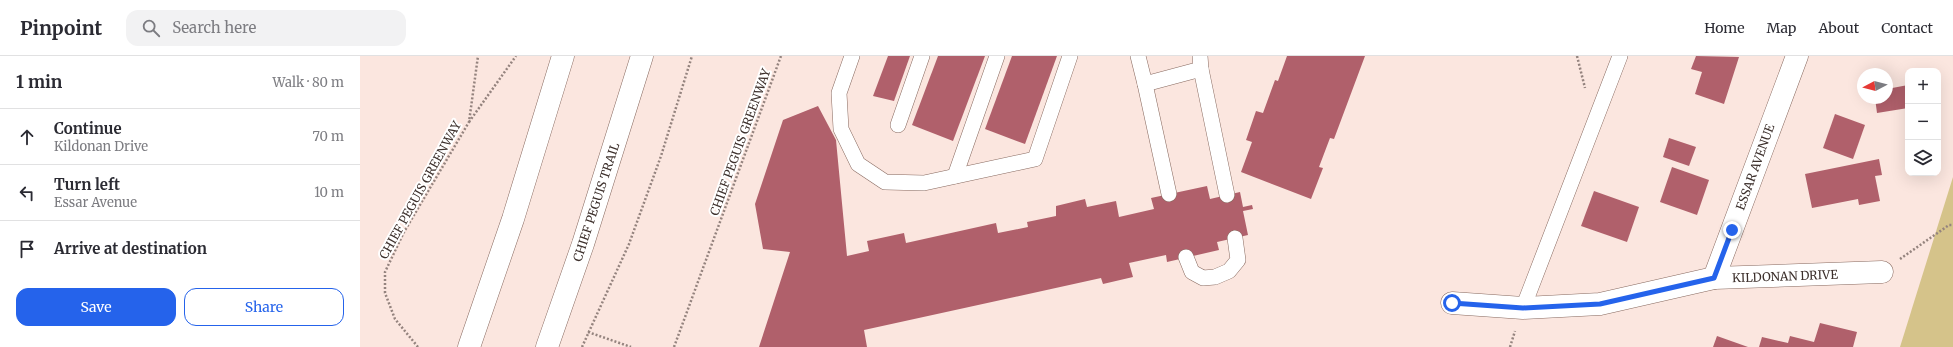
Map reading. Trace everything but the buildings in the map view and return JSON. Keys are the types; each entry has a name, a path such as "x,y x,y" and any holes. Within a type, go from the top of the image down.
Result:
{"street":[{"path":"473,337 513,219 563,56"},
{"name":"CHIEF PEGUIS TRAIL","path":"547,347 583,244 642,56"},
{"name":"ESSAR AVENUE","path":"1714,278 1797,56"},
{"name":"KILDONAN DRIVE","path":"1452,303 1523,308 1600,304 1714,278 1882,272"}],"lane":[{"path":"852,56 839,93 841,129 858,164 885,182 924,183 1035,159 1070,56"},
{"path":"898,125 922,56"},
{"path":"955,176 997,56"},
{"path":"1138,56 1169,194"},
{"path":"1523,308 1620,56"},
{"path":"1145,84 1201,62 1227,195"},
{"path":"1186,257 1192,272 1202,278 1215,276 1229,271 1238,260 1235,238"}],"path":[{"name":"CHIEF PEGUIS GREENWAY","path":"418,347 395,319 385,293 385,272 404,232 469,122 478,56"},
{"path":"469,122 516,56"},
{"path":"582,347 629,244 661,156 692,56"},
{"name":"CHIEF PEGUIS GREENWAY","path":"674,347 781,56"},
{"path":"1882,272 1949,225 1953,225"},
{"path":"588,332 631,347"}],"shaded area":[{"path":"1953,177 1953,347 1900,347"}],"route":[{"path":"1452,303 1523,308 1600,304 1714,278 1732,230"}]}
